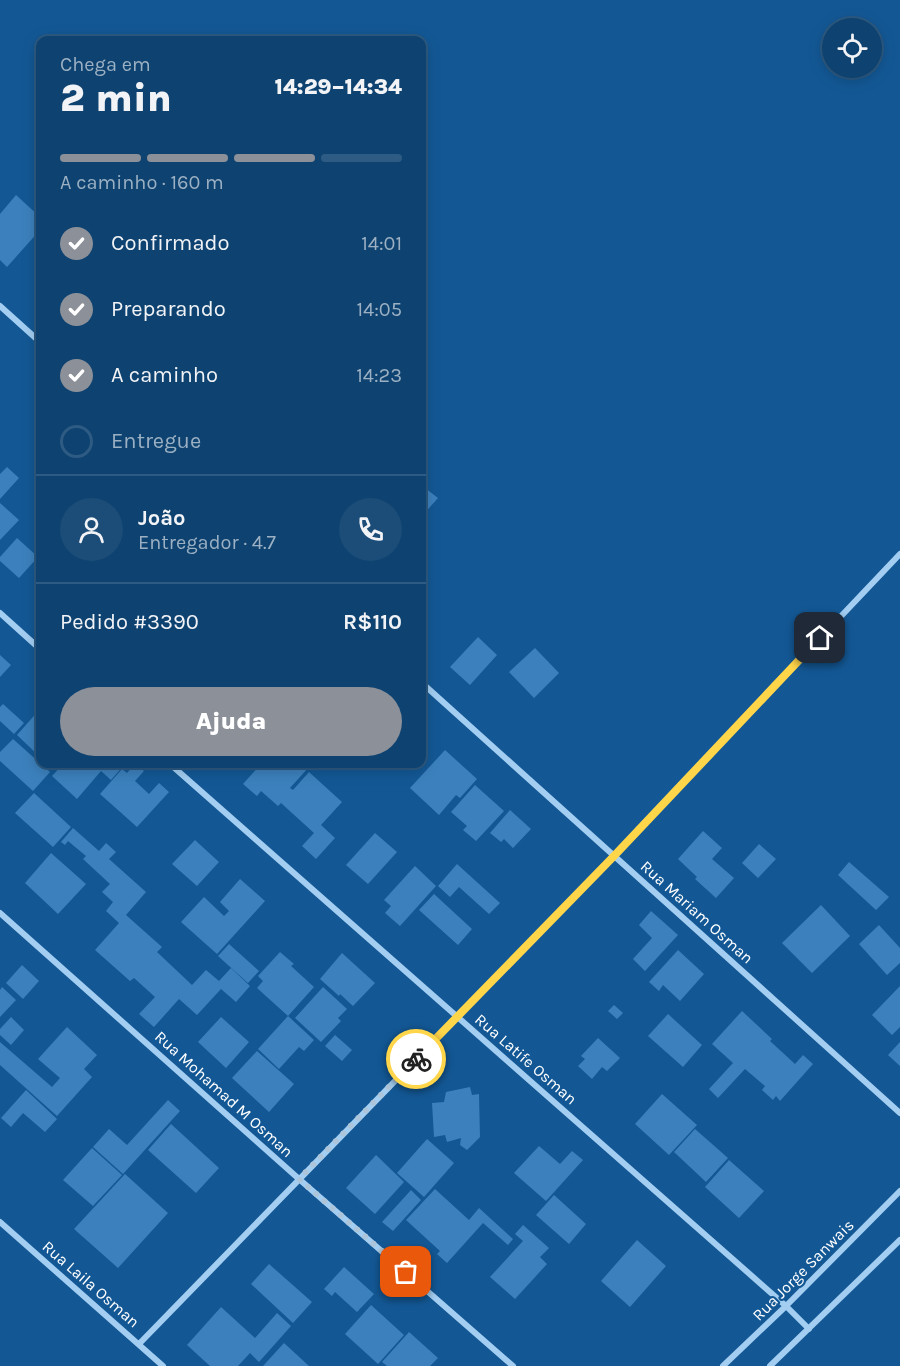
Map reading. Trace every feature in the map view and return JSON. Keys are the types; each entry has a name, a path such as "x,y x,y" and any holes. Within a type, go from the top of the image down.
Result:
{"street":[{"path":"0,306 36,338"},
{"path":"139,1344 614,856 900,554"},
{"path":"0,613 36,645"},
{"name":"Rua Mariam Osman","path":"426,687 900,1113"},
{"name":"Rua Latife Osman","path":"175,768 786,1306 809,1329"},
{"name":"Rua Mohamad M Osman","path":"0,913 513,1366"},
{"name":"Rua Jorge Sanwais","path":"723,1366 900,1191"},
{"name":"Rua Laila Osman","path":"0,1222 163,1366"},
{"path":"770,1366 900,1240"}],"building":[{"path":"16,195 36,213 36,234 7,267 0,260 0,214"},
{"path":"7,467 19,478 0,499 0,474"},
{"path":"426,489 438,498 426,512"},
{"path":"0,503 19,520 0,540"},
{"path":"17,538 36,555 36,559 19,578 0,561 0,557"},
{"path":"478,637 497,655 470,685 450,667"},
{"path":"535,648 559,673 534,698 509,672"},
{"path":"0,655 11,665 0,677"},
{"path":"3,704 24,723 14,734 0,721 0,707"},
{"path":"36,714 36,753 17,735"},
{"path":"13,739 36,760 36,768 46,768 50,772 33,791 0,761 0,752"},
{"path":"445,750 477,779 460,798 456,795 439,815 410,788"},
{"path":"59,768 122,768 111,780 101,771 77,799 52,776"},
{"path":"131,768 140,768 144,771 135,781 149,794 159,783 169,792 137,827 100,794 122,769 127,773"},
{"path":"257,768 308,768 290,788 293,790 309,772 342,802 321,825 335,838 316,859 302,846 314,833 281,803 278,806 261,791 257,796 243,784"},
{"path":"475,785 504,811 476,841 463,830 467,826 451,812"},
{"path":"34,793 71,827 53,847 15,813"},
{"path":"510,810 531,829 513,848 504,839 501,842 490,833"},
{"path":"73,828 99,851 106,843 116,852 109,859 146,892 126,915 162,947 157,952 192,985 206,970 219,981 231,968 250,986 236,1002 221,989 197,1015 179,999 154,1027 139,1014 155,997 134,978 130,981 95,950 119,923 106,911 113,902 102,892 110,884 83,859 86,856 68,841 65,845 61,842"},
{"path":"703,831 722,848 712,859 734,878 716,898 678,859"},
{"path":"375,833 397,852 368,884 346,865"},
{"path":"195,840 219,862 197,886 172,864"},
{"path":"759,844 776,859 758,878 742,863"},
{"path":"51,853 86,884 58,914 25,883"},
{"path":"849,862 889,897 876,910 838,875"},
{"path":"457,864 500,903 489,914 459,887 450,897 438,886"},
{"path":"415,866 436,886 400,926 385,913 391,906 384,900"},
{"path":"240,879 265,901 217,954 181,922 204,897 224,916 229,911 220,902"},
{"path":"434,894 472,929 458,945 419,910"},
{"path":"821,905 850,936 812,973 782,943"},
{"path":"651,911 678,935 645,971 633,959 652,938 639,925"},
{"path":"879,925 900,948 900,963 887,975 859,944"},
{"path":"229,944 259,971 248,983 218,956"},
{"path":"678,950 704,974 680,1001 663,985 659,991 649,982"},
{"path":"280,952 294,964 291,966 314,987 288,1016 257,988 263,981 258,976"},
{"path":"342,953 375,983 353,1006 320,979"},
{"path":"22,965 39,981 23,999 6,983"},
{"path":"900,986 900,1027 892,1035 872,1015"},
{"path":"2,987 16,1000 0,1017 0,990"},
{"path":"323,987 347,1009 338,1018 341,1021 321,1042 295,1018"},
{"path":"614,1005 623,1013 617,1019 608,1011"},
{"path":"742,1011 795,1064 803,1055 813,1064 780,1101 776,1096 773,1100 762,1090 765,1086 745,1069 718,1098 709,1089 733,1063 712,1044"},
{"path":"668,1014 702,1045 683,1067 648,1036"},
{"path":"288,1016 314,1040 304,1051 299,1047 279,1069 258,1049"},
{"path":"11,1017 24,1030 11,1045 0,1035 0,1029"},
{"path":"221,1017 249,1042 226,1068 198,1042"},
{"path":"67,1027 97,1055 84,1069 92,1077 57,1116 0,1065 0,1042 52,1087 60,1078 38,1059"},
{"path":"335,1035 352,1050 342,1061 325,1046"},
{"path":"598,1038 620,1058 607,1071 602,1067 592,1079 578,1066 585,1059 581,1056"},
{"path":"900,1042 900,1066 888,1055"},
{"path":"257,1051 294,1084 269,1112 232,1078"},
{"path":"470,1087 472,1095 479,1094 480,1137 467,1150 460,1145 461,1138 447,1142 445,1135 434,1137 432,1103 444,1102 446,1092"},
{"path":"26,1090 57,1119 45,1132 23,1113 11,1127 1,1118"},
{"path":"662,1094 697,1125 669,1155 635,1124"},
{"path":"168,1100 180,1111 123,1174 93,1147 109,1129 127,1145"},
{"path":"171,1124 219,1168 196,1193 148,1150"},
{"path":"695,1129 728,1158 706,1182 674,1152"},
{"path":"427,1139 454,1163 424,1197 397,1173"},
{"path":"539,1146 560,1164 572,1151 583,1160 546,1201 514,1173"},
{"path":"92,1148 122,1175 93,1206 63,1180"},
{"path":"376,1155 404,1182 375,1214 346,1188"},
{"path":"729,1160 764,1191 739,1218 705,1187"},
{"path":"125,1174 168,1213 118,1268 74,1229"},
{"path":"435,1189 469,1220 479,1208 513,1239 508,1245 483,1223 447,1263 437,1254 440,1251 406,1220"},
{"path":"411,1190 421,1200 393,1231 382,1222"},
{"path":"554,1195 586,1224 569,1244 536,1215"},
{"path":"523,1225 549,1248 540,1257 547,1264 515,1299 490,1277 523,1241 515,1234"},
{"path":"637,1240 666,1266 630,1307 601,1281"},
{"path":"269,1264 312,1302 293,1323 251,1284"},
{"path":"344,1267 374,1294 357,1312 335,1292 332,1296 324,1289"},
{"path":"371,1305 404,1335 378,1364 345,1334"},
{"path":"221,1307 255,1338 277,1313 291,1326 259,1362 250,1353 238,1366 210,1366 187,1345"},
{"path":"409,1332 438,1358 430,1366 387,1366 382,1362"},
{"path":"284,1343 309,1366 263,1366"}],"way so far":[{"path":"406,1272 299,1179 416,1059"}],"route":[{"path":"416,1059 614,856 820,638"}]}
